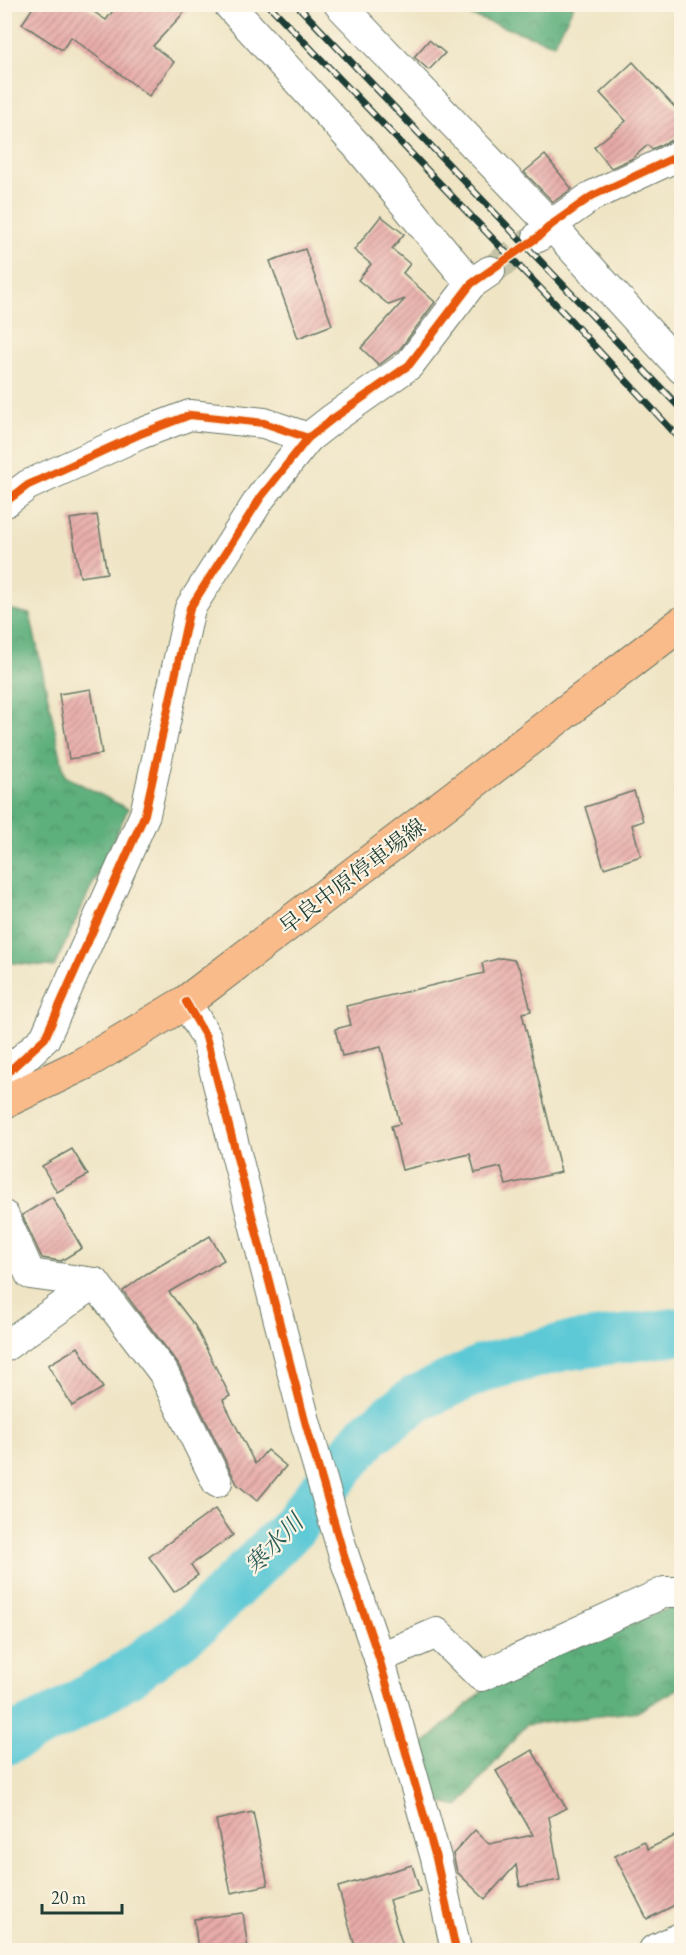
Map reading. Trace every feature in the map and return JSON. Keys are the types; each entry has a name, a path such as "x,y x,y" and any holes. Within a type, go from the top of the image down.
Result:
{"main road":[{"name":"早良中原停車場線","path":"4,1102 83,1064 186,1002 681,623"}],"street":[{"path":"4,1076 45,1038 145,814 190,608 261,497 308,438 409,365 481,277 228,4"},
{"path":"339,4 544,231 681,369"},
{"path":"544,231 592,196 681,154"},
{"path":"4,503 28,485 140,434 190,415 264,423 308,438"},
{"path":"186,1002 206,1037 306,1425 344,1556 379,1658 436,1858 456,1950"},
{"path":"4,1216 30,1274 94,1283 163,1372 217,1482"},
{"path":"4,1347 94,1283"},
{"path":"379,1658 438,1633 481,1676 665,1592 681,1592"},
{"path":"654,1950 681,1937"}],"green space":[{"path":"439,4 574,5 554,44"},
{"path":"5,608 30,614 65,776 128,809 54,967 5,962"},
{"path":"681,1605 681,1687 639,1711 526,1725 458,1807 431,1801 417,1750 494,1681"}],"building":[{"path":"35,4 82,4 106,20 118,4 192,4 153,46 174,62 149,96 71,37 62,50 22,24"},
{"path":"429,40 445,53 429,70 414,57"},
{"path":"633,62 681,114 681,131 672,140 652,149 648,145 631,159 611,168 594,147 626,121 600,93"},
{"path":"545,155 572,189 553,202 524,172"},
{"path":"381,216 404,234 392,249 410,264 403,273 435,302 400,349 379,365 361,348 405,299 389,305 358,280 371,264 354,250"},
{"path":"305,249 332,325 298,338 270,261"},
{"path":"97,515 107,573 80,577 70,519"},
{"path":"91,689 102,754 69,759 59,694"},
{"path":"634,791 643,821 632,825 641,856 604,868 585,807"},
{"path":"501,958 514,960 521,971 531,1011 522,1013 561,1172 506,1185 501,1167 475,1173 470,1154 402,1170 391,1126 400,1124 381,1047 342,1056 335,1029 351,1025 346,1006 484,973 482,963"},
{"path":"72,1149 88,1175 57,1192 42,1166"},
{"path":"52,1197 82,1248 61,1261 42,1258 22,1215"},
{"path":"210,1236 224,1260 169,1292 195,1326 230,1396 223,1400 255,1464 267,1450 286,1466 257,1501 237,1484 178,1364 123,1291 146,1274"},
{"path":"78,1347 103,1388 72,1406 48,1365"},
{"path":"215,1509 233,1535 191,1565 198,1575 174,1592 149,1557"},
{"path":"532,1750 566,1808 549,1817 560,1880 520,1887 516,1865 485,1899 457,1872 453,1854 475,1830 489,1844 533,1835 496,1771"},
{"path":"253,1812 268,1885 231,1893 216,1820"},
{"path":"681,1833 681,1902 647,1919 615,1856 644,1841 648,1849"},
{"path":"412,1865 420,1891 389,1900 404,1950 356,1950 338,1887"},
{"path":"243,1913 248,1950 198,1950 194,1919"}],"waterway":[{"name":"寒水川","path":"4,1742 62,1714 128,1674 196,1624 291,1529 368,1435 416,1399 483,1368 563,1347 682,1331"}],"tunnel":[{"path":"490,271 538,237"}],"railway":[{"path":"268,4 561,310 682,441"},
{"path":"296,4 682,410"}],"cycle path":[{"path":"4,503 28,485 140,434 190,415 264,423 308,438 409,365 471,284 592,196 682,154"},
{"path":"4,1076 45,1038 145,814 190,608 261,497 308,438"},
{"path":"186,1002 206,1037 306,1425 344,1556 379,1658 436,1858 456,1950"}]}
